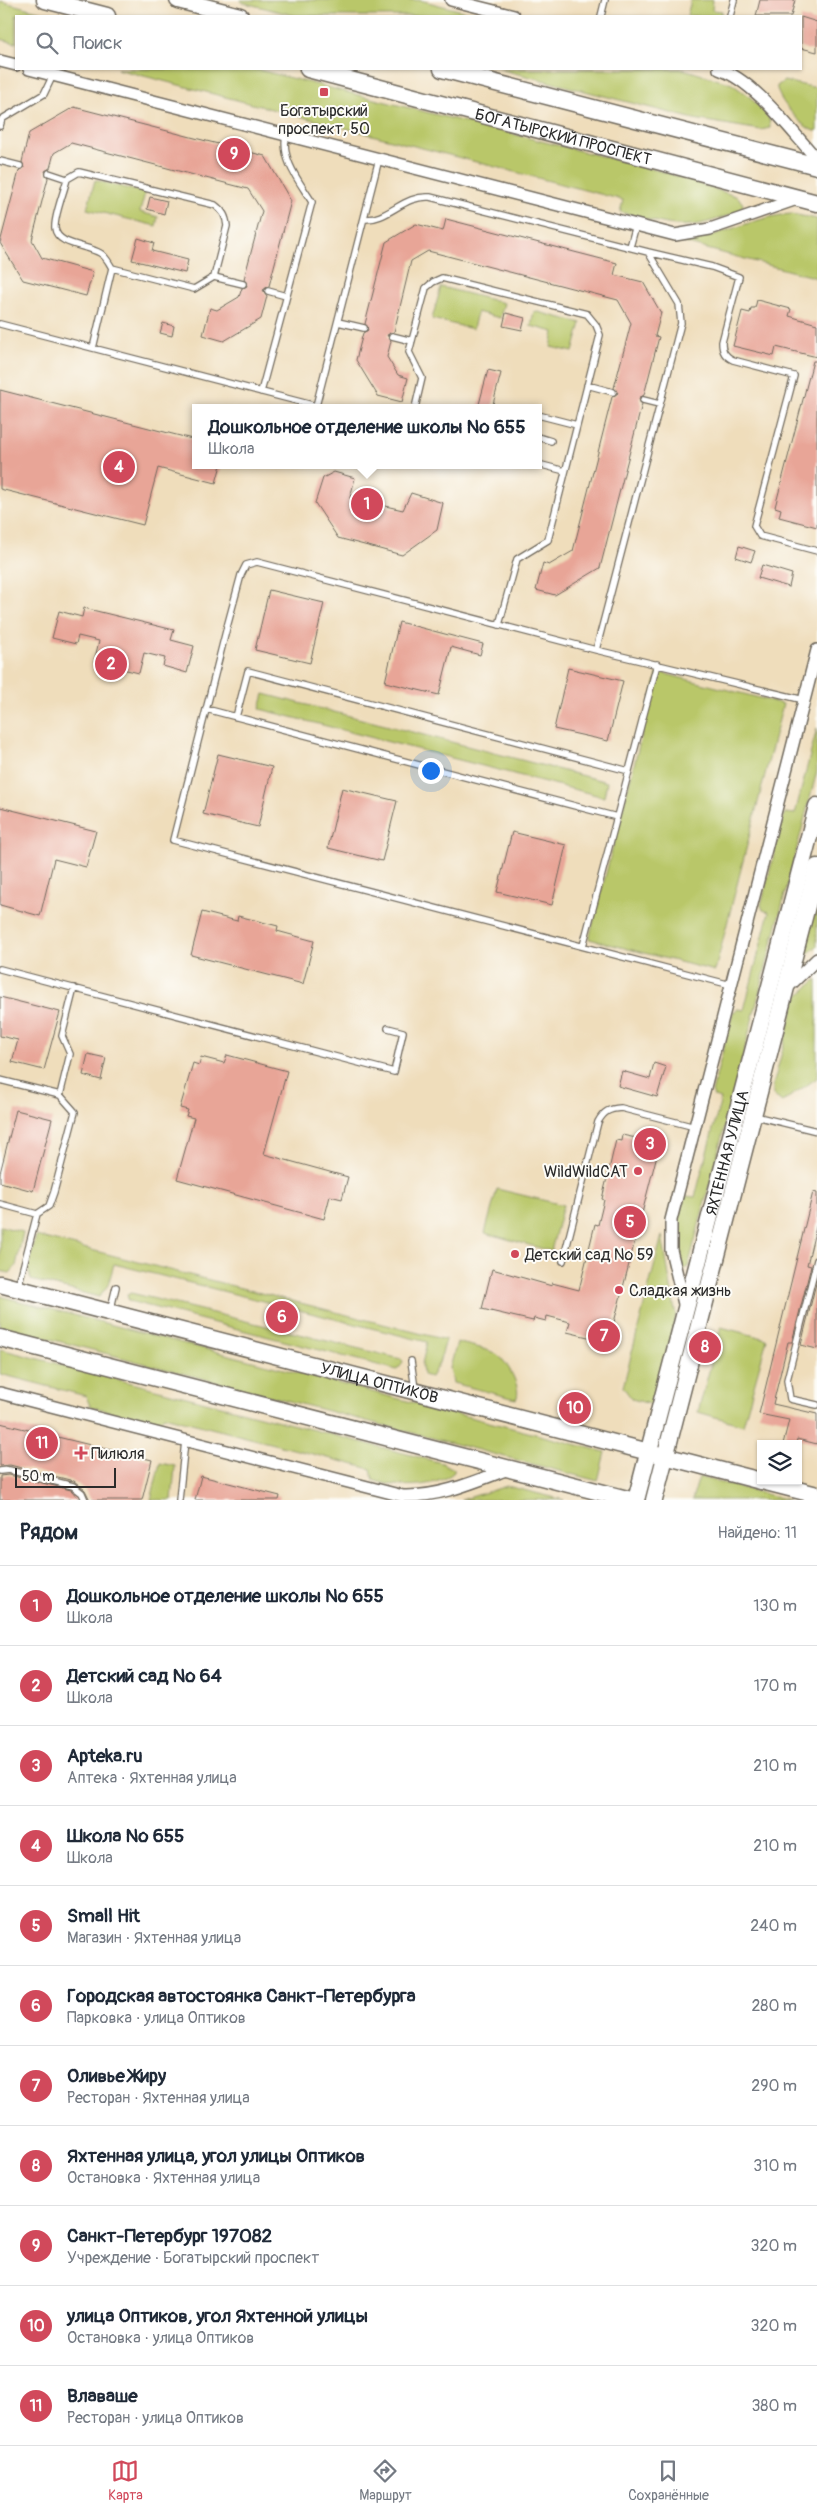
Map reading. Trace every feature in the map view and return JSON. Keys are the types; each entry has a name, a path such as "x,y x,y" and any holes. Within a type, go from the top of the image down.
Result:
{"street":[{"path":"45,0 103,15"},
{"path":"178,0 236,15"},
{"path":"458,1 510,15"},
{"path":"0,61 15,65"},
{"path":"33,70 675,235 693,234 800,198"},
{"name":"БОГАТЫРСКИЙ ПРОСПЕКТ","path":"312,70 817,203"},
{"name":"БОГАТЫРСКИЙ ПРОСПЕКТ","path":"446,70 817,166"},
{"path":"722,70 755,92 817,159"},
{"path":"686,1310 672,1250 670,1220 817,650"},
{"name":"ЯХТЕННАЯ УЛИЦА","path":"636,1500 817,806"},
{"name":"ЯХТЕННАЯ УЛИЦА","path":"654,1500 817,867"},
{"path":"786,989 817,959"},
{"name":"УЛИЦА ОПТИКОВ","path":"0,1284 757,1480"},
{"path":"0,1338 631,1500"},
{"path":"0,1394 185,1441 380,1496 424,1497 509,1469"},
{"name":"УЛИЦА ОПТИКОВ","path":"777,1485 817,1496"}],"lane":[{"path":"601,15 605,0"},
{"path":"730,15 734,0"},
{"path":"0,126 2,119 44,94 53,75"},
{"path":"261,392 312,202 286,158 284,145 286,135"},
{"path":"317,404 379,159"},
{"path":"0,160 20,166"},
{"path":"214,277 227,226 226,217 215,205 90,173 79,172 67,179 55,227 57,235 63,240 103,254 112,268 194,289 214,277 243,284"},
{"path":"49,174 67,179"},
{"path":"364,219 378,217 412,198 430,197 712,267 738,277 722,342 722,350 726,357 733,360 794,376 754,526 760,536 817,551"},
{"path":"630,247 636,225"},
{"path":"596,650 682,314 679,304 648,252"},
{"path":"93,348 112,268"},
{"path":"416,404 422,378 409,352 426,288 442,278 587,314 596,325 600,334 548,540 517,559 499,625"},
{"path":"268,291 286,296"},
{"path":"338,322 364,328"},
{"path":"0,324 308,404"},
{"path":"392,336 412,341"},
{"path":"587,385 613,392"},
{"path":"643,400 659,404"},
{"path":"542,416 577,425"},
{"path":"542,438 551,441"},
{"path":"542,465 566,471"},
{"path":"731,985 173,840 206,709 241,575 246,565 258,562 596,650 804,700"},
{"path":"583,946 657,664"},
{"path":"236,717 248,671 629,771"},
{"path":"206,709 617,817"},
{"path":"0,970 394,1072 403,1032 388,1028"},
{"path":"60,1095 70,1054 62,1036 74,988"},
{"path":"0,1080 60,1095 75,1112 54,1192 49,1206 37,1214 17,1288"},
{"path":"562,1261 598,1122 603,1113 610,1109 621,1108 695,1127"},
{"path":"753,1116 817,1131"},
{"path":"0,1204 37,1214"},
{"path":"817,1260 787,1380 790,1399 817,1405"},
{"path":"110,1313 116,1287"},
{"path":"411,1361 415,1391"},
{"path":"179,1500 185,1441"},
{"path":"0,1471 8,1470 73,1486 82,1493 85,1500"}],"green space":[{"path":"241,0 420,0 478,15 292,15 241,2"},
{"path":"691,0 713,0 712,10 722,11 721,15 687,15"},
{"path":"0,1 53,15 15,15 15,43 0,39"},
{"path":"121,70 259,70 668,173 738,197 743,204 740,210 721,218 694,225 682,225 659,222 620,212 623,200"},
{"path":"503,70 686,70 732,84 751,98 769,118 770,128 761,130 694,119"},
{"path":"784,81 817,88 817,131 812,130 799,121 786,106 777,86"},
{"path":"95,180 145,193 140,212 158,217 156,226 87,209"},
{"path":"792,214 817,219 817,278 677,241 707,237 763,219"},
{"path":"441,287 504,303 500,318 477,312 473,329 432,319"},
{"path":"534,311 581,323 573,352 551,347 554,332 531,326"},
{"path":"658,672 783,704 715,971 589,939"},
{"path":"264,694 607,782 604,797 260,709"},
{"path":"817,728 817,771 688,1267 684,1269 680,1263 677,1244 680,1211 686,1196 695,1197 721,1099 714,1097 712,1092 733,1012 738,1009 744,1010 769,912 763,910 761,905 784,815 785,813 795,814"},
{"path":"817,890 817,946 798,962"},
{"path":"817,979 817,1078 782,1102 773,1095 773,1086 796,998"},
{"path":"497,1189 563,1205 551,1251 485,1233"},
{"path":"0,1226 23,1232 16,1266 10,1273 0,1271"},
{"path":"36,1236 446,1340 439,1363 431,1377 423,1375 422,1364 427,1342 114,1264 108,1285 99,1297 31,1280 28,1268"},
{"path":"662,1236 676,1316 653,1405 632,1399 623,1387"},
{"path":"131,1293 401,1359 403,1363 397,1370 129,1301 127,1295"},
{"path":"0,1296 605,1452 598,1481 0,1326"},
{"path":"721,1327 767,1339 743,1425 698,1412"},
{"path":"457,1342 487,1350 500,1357 509,1368 515,1382 518,1394 516,1399 453,1383 450,1368"},
{"path":"0,1349 442,1463 454,1469 454,1472 437,1482 415,1485 392,1485 373,1480 371,1469 164,1416 155,1424 90,1406 86,1396 0,1374"},
{"path":"160,1463 175,1466 172,1500 151,1500"},
{"path":"699,1477 789,1500 692,1500"},
{"path":"507,1486 564,1500 461,1500"}],"building":[{"path":"760,0 795,0 791,15 756,15"},
{"path":"802,17 817,22 817,52 802,48"},
{"path":"74,107 265,156 291,201 269,286 263,290 267,296 261,319 224,341 203,335 210,308 217,310 239,297 242,288 247,286 244,279 262,211 248,189 71,143 54,153 50,168 45,171 48,178 32,240 42,258 93,272 86,296 23,280 0,243 19,171 24,168 22,162 29,133"},
{"path":"150,197 167,201 164,214 147,209"},
{"path":"446,219 617,263 614,275 643,282 661,313 655,336 659,337 644,395 639,398 642,404 600,568 555,595 536,590 543,563 549,565 573,551 612,397 618,393 614,388 631,323 618,300 428,251 411,261 394,332 387,335 391,341 387,357 398,375 408,378 402,402 378,396 356,360 363,333 368,330 365,324 386,242 416,224 443,231"},
{"path":"138,238 154,243 152,251 188,260 185,273 132,260"},
{"path":"757,300 791,309 789,316 817,324 817,357 776,347 774,356 733,346 742,311 750,313 751,308 755,308"},
{"path":"506,313 525,318 522,330 503,326"},
{"path":"163,323 174,326 172,336 160,333"},
{"path":"813,361 817,361 817,527 779,517 781,509 775,507"},
{"path":"488,370 501,373 493,404 479,404"},
{"path":"0,390 192,439 192,469 220,469 216,483 158,468 143,525 0,489"},
{"path":"334,472 355,478 350,498 403,510 411,493 443,503 437,530 402,555 338,538 315,503 323,478"},
{"path":"739,546 755,551 751,562 736,557"},
{"path":"762,565 792,574 789,587 758,578"},
{"path":"269,590 324,603 310,663 255,650"},
{"path":"84,608 174,630 171,640 194,646 187,673 163,666 165,658 144,653 139,673 94,662 99,641 78,636 76,644 52,638 59,611 82,617"},
{"path":"399,622 483,644 480,655 451,647 439,695 385,682"},
{"path":"568,668 623,681 608,741 554,729"},
{"path":"218,754 272,767 258,827 203,814"},
{"path":"342,788 397,801 382,861 328,848"},
{"path":"0,807 96,831 86,867 54,859 40,916 0,905"},
{"path":"512,832 566,845 552,905 497,892"},
{"path":"202,912 237,921 238,916 278,926 277,931 314,941 303,984 191,955"},
{"path":"0,997 60,1012 44,1070 12,1062 18,1040 0,1036"},
{"path":"88,1054 106,1058 101,1080 83,1075"},
{"path":"227,1055 287,1071 264,1154 348,1177 342,1199 330,1196 324,1219 177,1179 194,1118 186,1116 188,1110 180,1108 193,1063 199,1065 201,1057 224,1063"},
{"path":"654,1063 666,1067 657,1097 618,1086 622,1071 650,1079"},
{"path":"16,1110 52,1119 33,1191 0,1182 0,1173"},
{"path":"622,1135 660,1143 609,1342 567,1332 570,1322 547,1316 546,1321 534,1318 533,1321 482,1309 492,1269 552,1286 552,1283 579,1290 595,1224 598,1225 616,1140 621,1141"},
{"path":"813,1192 817,1193 817,1223 807,1265 811,1266 792,1342 788,1342 773,1404 817,1414 817,1444 797,1439 784,1440 789,1420 759,1414"},
{"path":"817,1279 817,1349 801,1345"},
{"path":"0,1423 152,1460 142,1500 90,1500 85,1490 74,1481 10,1465 0,1466"},
{"path":"9,1475 71,1490 80,1500 0,1500 0,1476"},
{"path":"201,1476 280,1496 279,1500 195,1500"}],"place":[{"name":"Богатырский проспект, 50","path":"324,92"},
{"name":"Санкт-Петербург 197082","path":"234,154"},
{"name":"Школа № 655","path":"119,467"},
{"name":"Дошкольное отделение школы № 655","path":"367,504"},
{"name":"Детский сад № 64","path":"111,664"},
{"name":"Apteka.ru","path":"650,1144"},
{"name":"WildWildCAT","path":"638,1171"},
{"name":"Small Hit","path":"630,1222"},
{"name":"Детский сад № 59","path":"515,1254"},
{"name":"Сладкая жизнь","path":"619,1290"},
{"name":"Городская автостоянка Санкт-Петербурга","path":"282,1317"},
{"name":"Оливье Жиру","path":"604,1336"},
{"name":"Яхтенная улица, угол улицы Оптиков","path":"705,1347"},
{"name":"улица Оптиков, угол Яхтенной улицы","path":"575,1408"},
{"name":"Влаваше","path":"42,1443"},
{"name":"Пилюля","path":"81,1453"}]}
